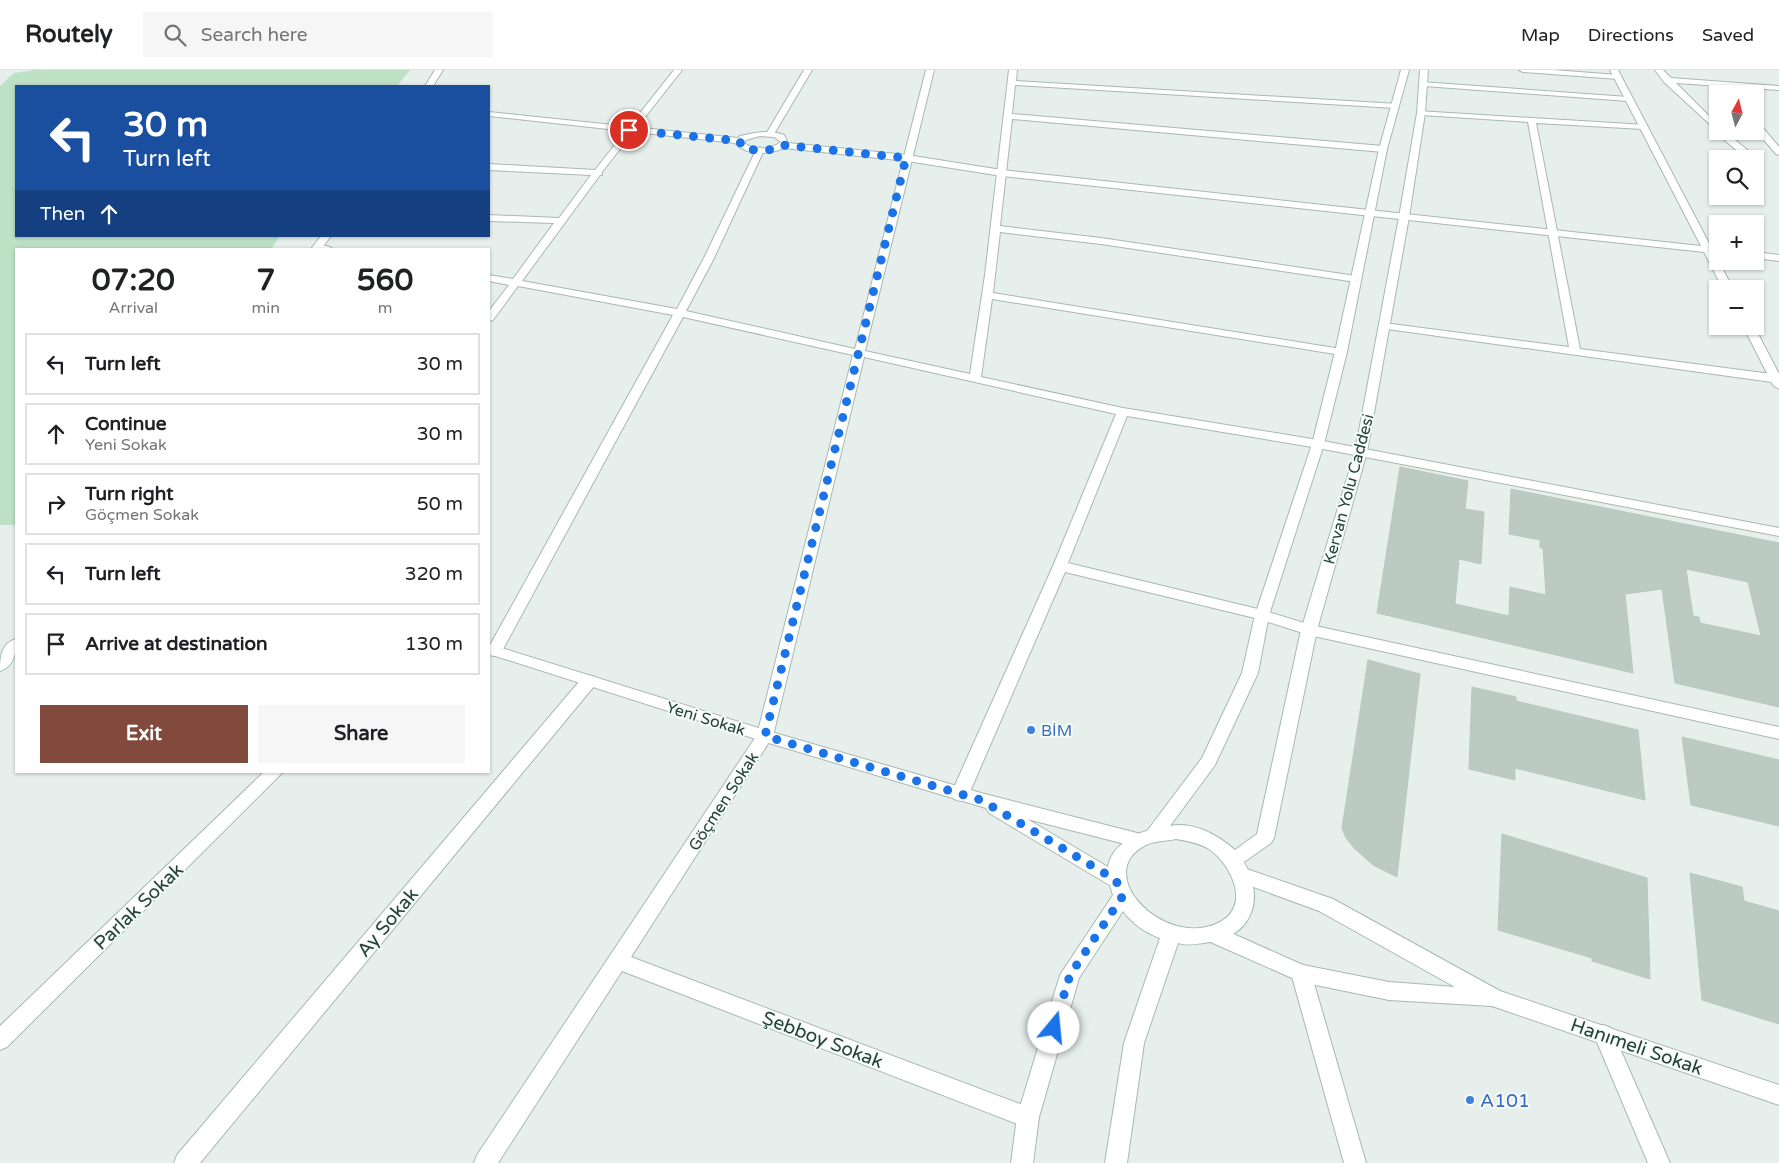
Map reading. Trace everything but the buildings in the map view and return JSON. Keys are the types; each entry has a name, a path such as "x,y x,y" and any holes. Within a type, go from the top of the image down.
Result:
{"street":[{"path":"430,85 439,70"},
{"path":"490,317 599,173 629,130 678,70"},
{"path":"770,134 808,70"},
{"name":"Göçmen Sokak","path":"485,1163 765,736 906,158 930,70"},
{"path":"974,379 1002,173 1013,70"},
{"path":"1155,833 1208,761 1250,673 1262,615 1318,444 1371,213 1383,149 1405,70"},
{"name":"Kervan Yolu Caddesi","path":"1234,860 1265,838 1309,630 1361,452 1421,113 1424,70"},
{"path":"1523,70 1616,73 1643,127 1709,244"},
{"path":"1659,70 1709,121"},
{"path":"1667,80 1779,88"},
{"path":"1012,82 1395,106"},
{"path":"1424,84 1628,99"},
{"path":"1421,113 1643,127"},
{"path":"490,114 740,141 750,135 770,134 784,139 783,145"},
{"path":"1007,116 1383,149"},
{"path":"1532,121 1575,352"},
{"path":"1764,130 1770,131"},
{"path":"1764,136 1779,152"},
{"path":"1730,140 1742,150"},
{"path":"740,141 741,146 744,148 760,150 774,149 783,145 906,158 1002,173 1709,251"},
{"path":"492,650 680,313 709,258 760,150"},
{"path":"490,167 599,173"},
{"path":"490,218 563,221"},
{"path":"994,228 1111,242 1356,279"},
{"path":"1764,256 1779,258"},
{"path":"490,278 680,313 1123,412 1318,444 1779,532"},
{"path":"986,295 1340,352"},
{"path":"1384,326 1778,381"},
{"path":"1753,335 1778,381"},
{"path":"960,794 1060,566 1123,412"},
{"path":"1060,566 1262,615 1309,630 1779,733"},
{"path":"0,666 15,645"},
{"name":"Yeni Sokak","path":"492,650 765,736 981,800"},
{"name":"Ay Sokak","path":"185,1163 589,681"},
{"name":"Parlak Sokak","path":"0,1040 274,773"},
{"path":"981,800 1137,840"},
{"path":"981,800 1119,889 1134,913 1151,926 1171,934 1193,937 1213,934 1231,925 1243,912 1247,894 1244,876 1234,860 1218,846 1197,836 1176,832 1155,833 1137,840 1125,850 1117,864 1119,889 1070,975 1028,1117 1022,1163"},
{"path":"1244,876 1326,905 1494,998"},
{"path":"1116,1163 1134,1043 1171,934"},
{"path":"1213,934 1301,973 1388,991 1494,998"},
{"name":"Şebboy Sokak","path":"618,961 1028,1117"},
{"path":"1301,973 1355,1163"},
{"name":"Hanımeli Sokak","path":"1494,998 1779,1095"},
{"path":"1604,1034 1659,1163"}],"green space":[{"path":"35,70 410,70 398,85 15,85 15,237 279,237 272,248 15,248 15,525 0,525 0,86 14,73"}],"place":[{"name":"BİM","path":"1031,730"},
{"name":"A101","path":"1470,1100"}],"route":[{"path":"629,130 740,141 739,144 744,148 754,150 767,150 783,145 906,158 765,736 981,800 1116,880 1122,897 1070,975 1054,1028"}]}
